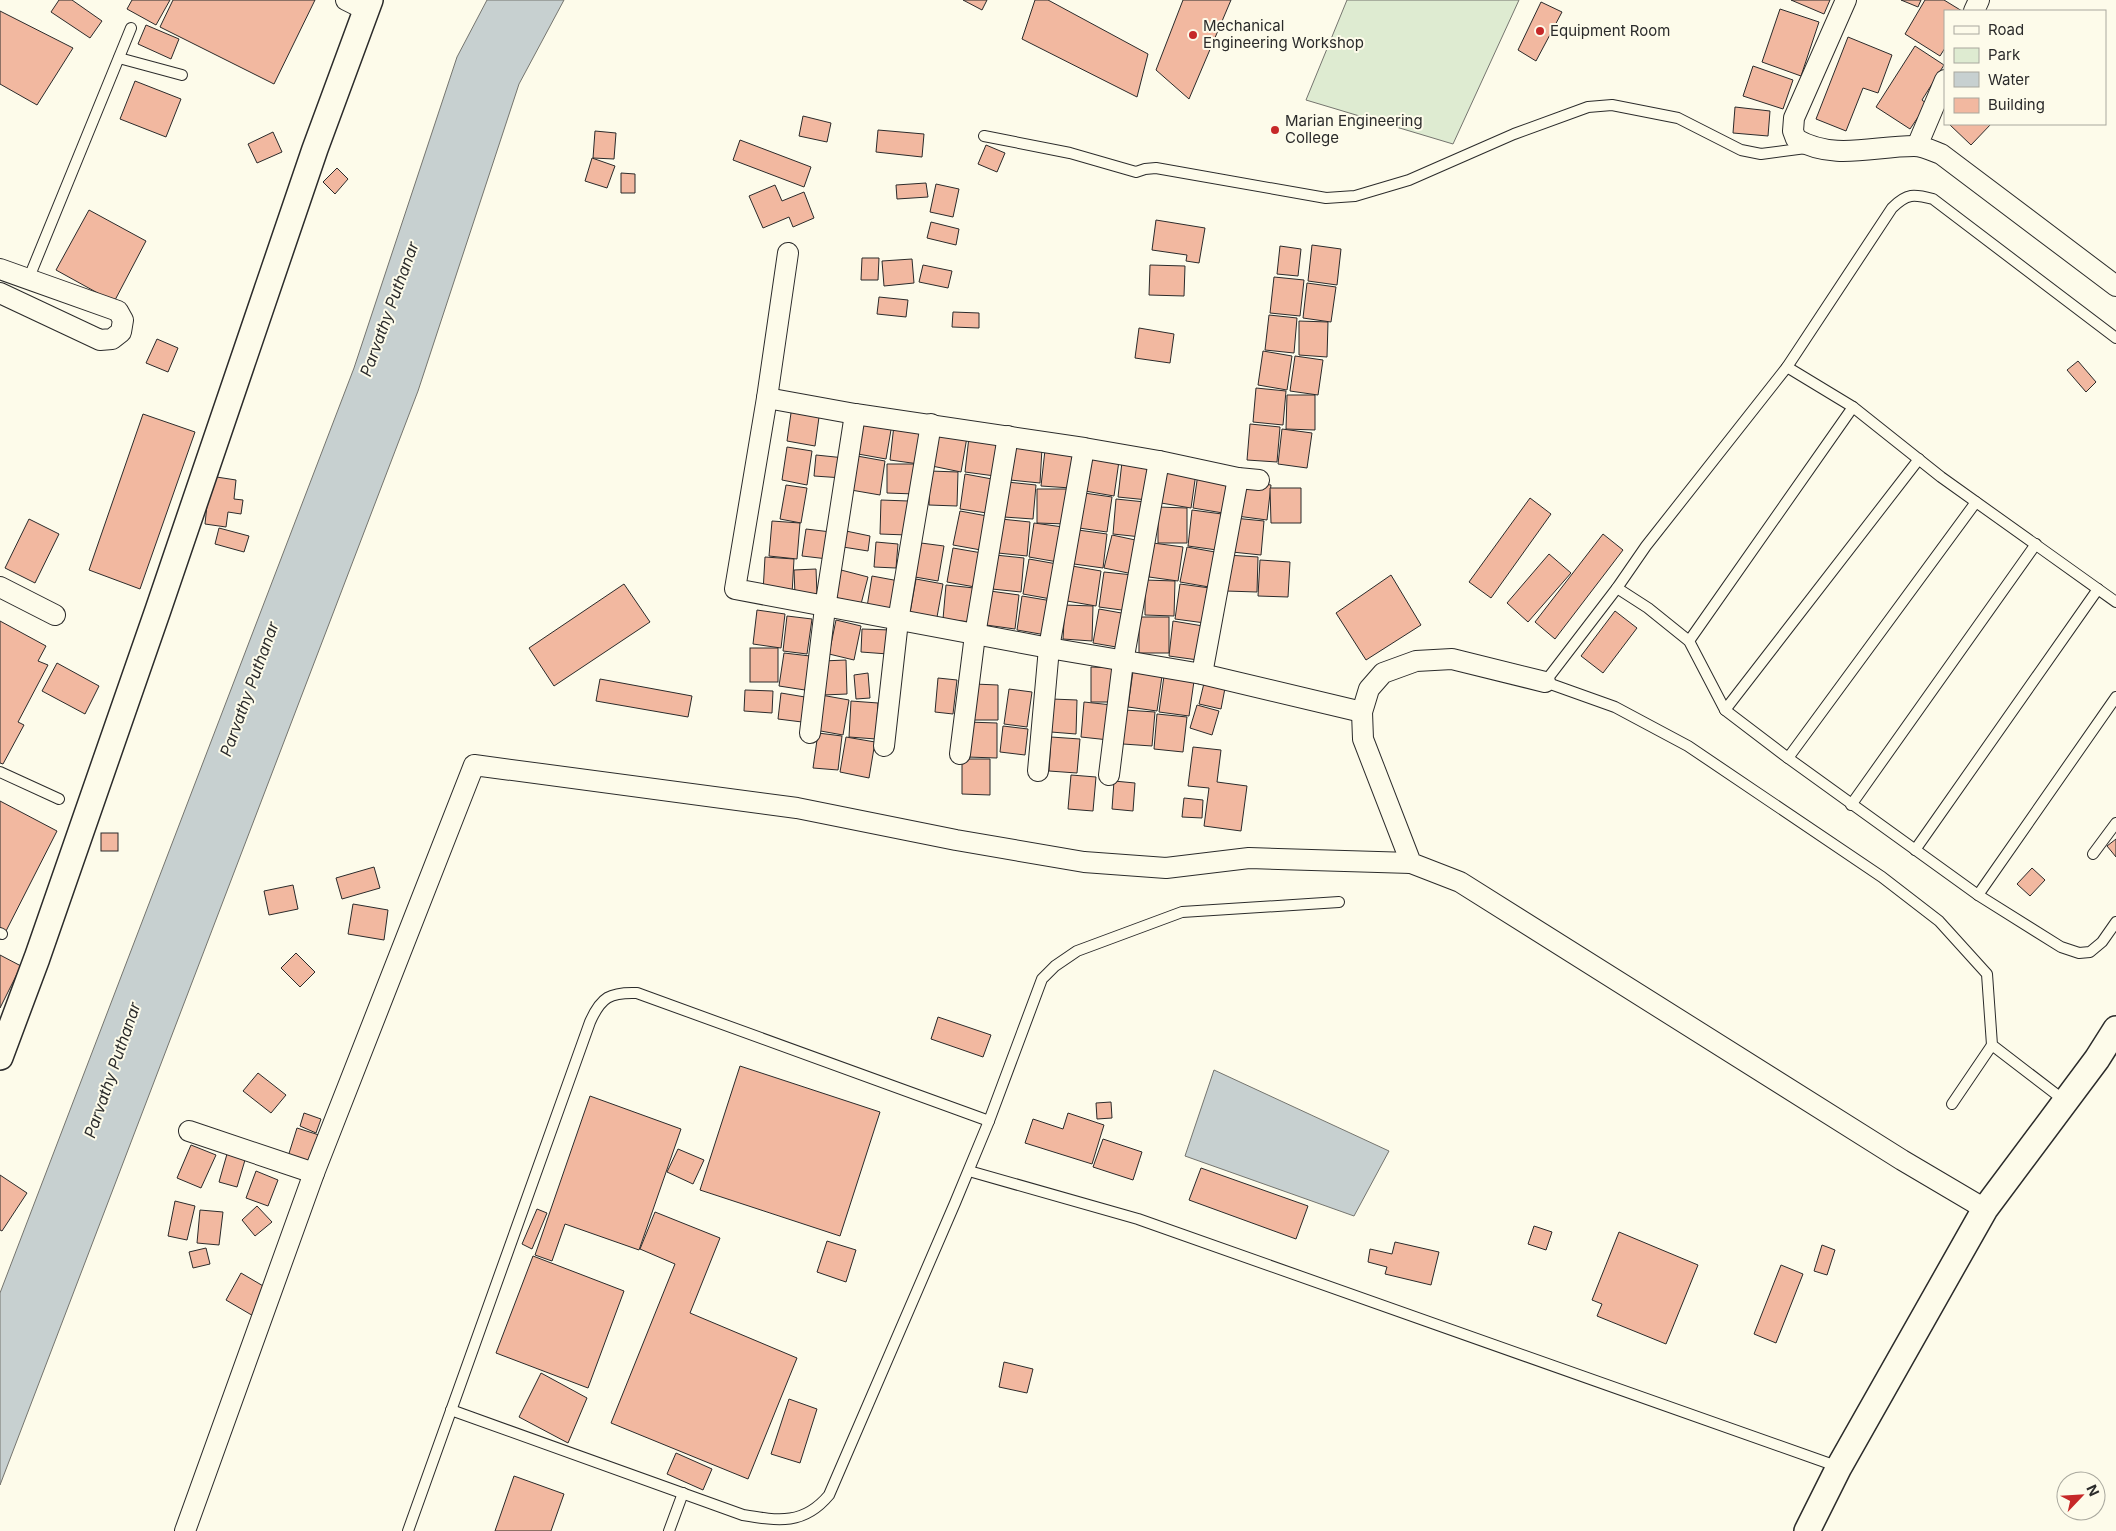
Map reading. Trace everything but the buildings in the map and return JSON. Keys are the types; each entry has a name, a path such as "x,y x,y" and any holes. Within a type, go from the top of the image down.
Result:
{"street":[{"path":"1846,0 1794,118 1793,131 1796,139 1810,147 1836,152 1917,146 1941,154 2116,286"},
{"path":"0,1057 40,949 155,619 314,149 361,3"},
{"path":"1917,146 1944,82"},
{"path":"788,253 767,398 735,589 826,608 1123,662 1202,674 1362,712"},
{"path":"0,269 118,311 123,320 121,332 112,340 100,340 0,293"},
{"path":"767,398 855,414 1084,448 1159,461 1238,478 1259,480"},
{"path":"810,733 826,608 855,414"},
{"path":"884,746 898,621 932,424"},
{"path":"960,754 975,635 1008,436"},
{"path":"1038,772 1049,648 1084,448"},
{"path":"1109,775 1123,662 1159,461"},
{"path":"1202,674 1238,478"},
{"path":"0,587 55,614"},
{"path":"1412,863 1362,739 1362,712 1369,689 1383,673 1416,661 1452,659 1545,682"},
{"path":"185,1531 314,1173 474,765 797,808 956,840 1084,862 1166,868 1249,858 1412,863 1460,882 1902,1160 1985,1209"},
{"path":"1807,1531 1839,1467 1985,1209 2097,1059 2116,1029"},
{"path":"189,1131 314,1173"}],"lane":[{"path":"28,280 131,28"},
{"path":"119,58 182,76"},
{"path":"984,136 1070,153 1136,172 1156,168 1326,198 1355,196 1409,180 1514,134 1588,107 1612,105 1678,118 1741,150 1760,154 1810,147"},
{"path":"1952,1104 1992,1045 1987,974 1939,921 1882,877 1688,746 1615,707 1545,682 1617,588 1646,546 1787,367 1892,208 1902,197 1918,195 1933,199 2116,338"},
{"path":"1787,367 1853,407 1941,477 2116,602"},
{"path":"1689,641 1853,407"},
{"path":"1725,710 1919,459"},
{"path":"1788,758 1976,502"},
{"path":"1851,805 2036,544"},
{"path":"1617,588 1648,608 1689,641 1725,710 1851,805 1978,895 2061,948 2079,953 2090,952 2102,942 2116,922"},
{"path":"1915,850 2098,588"},
{"path":"1978,895 2116,697"},
{"path":"0,772 59,799"},
{"path":"2093,854 2116,823"},
{"path":"451,1410 743,1515 789,1520 804,1516 819,1507 829,1495 969,1171 1042,979 1055,966 1077,951 1182,912 1339,902"},
{"path":"408,1531 590,1022 596,1007 605,999 625,993 637,993 650,997 989,1121"},
{"path":"1992,1045 2065,1102"},
{"path":"969,1171 1138,1219 1839,1467"},
{"path":"669,1531 683,1493"}],"green space":[{"path":"1347,0 1519,0 1453,144 1306,100"}],"water":[{"name":"Parvathy Puthanar","path":"487,0 564,0 519,84 418,391 0,1485 0,1293 354,368 457,57"},
{"path":"1214,1070 1389,1151 1354,1216 1185,1156"}],"place":[{"name":"Equipment Room","path":"1540,31"},
{"name":"Mechanical Engineering Workshop","path":"1193,35"},
{"name":"Marian Engineering College","path":"1275,130"}]}
